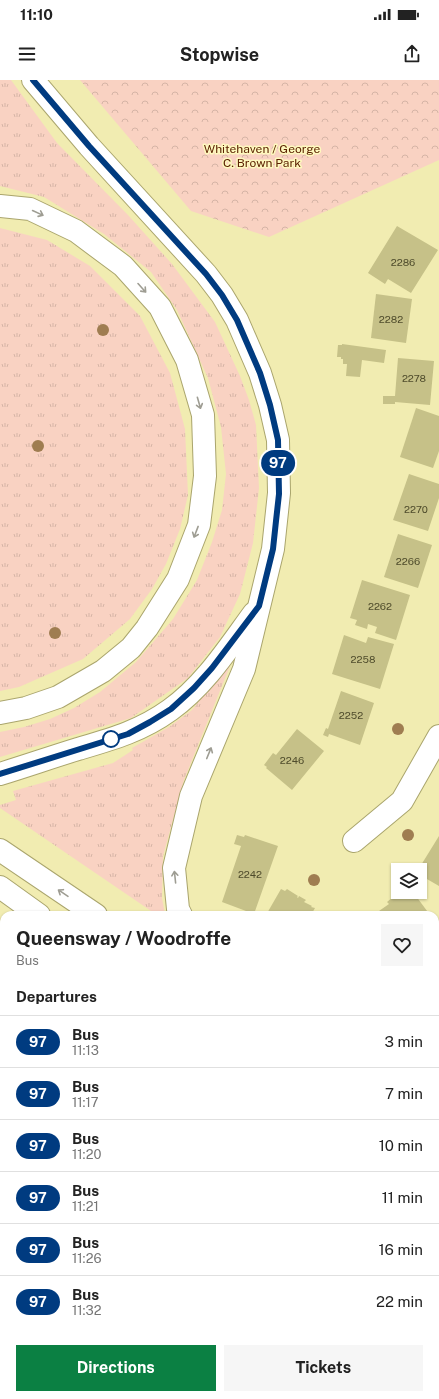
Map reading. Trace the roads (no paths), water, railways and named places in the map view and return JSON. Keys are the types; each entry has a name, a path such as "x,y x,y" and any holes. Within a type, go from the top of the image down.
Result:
{"main road":[{"path":"33,80 89,146 206,274 222,295 237,320 260,373 270,405 278,440 279,494 273,549 244,669 191,796 174,868 179,911"},
{"path":"45,80 52,93 89,146"},
{"path":"0,206 30,210 76,231 122,266 160,307 187,360 203,415 205,476 199,525 178,580 147,628 131,648 103,671 58,697 26,708 0,713"},
{"path":"0,774 128,734 171,709 194,688 212,668 259,606"},
{"path":"354,842 402,801 439,736"},
{"path":"0,850 90,911"},
{"path":"0,887 33,911"}],"park label":[{"name":"Whitehaven / George C. Brown Park","path":"262,156"}]}
